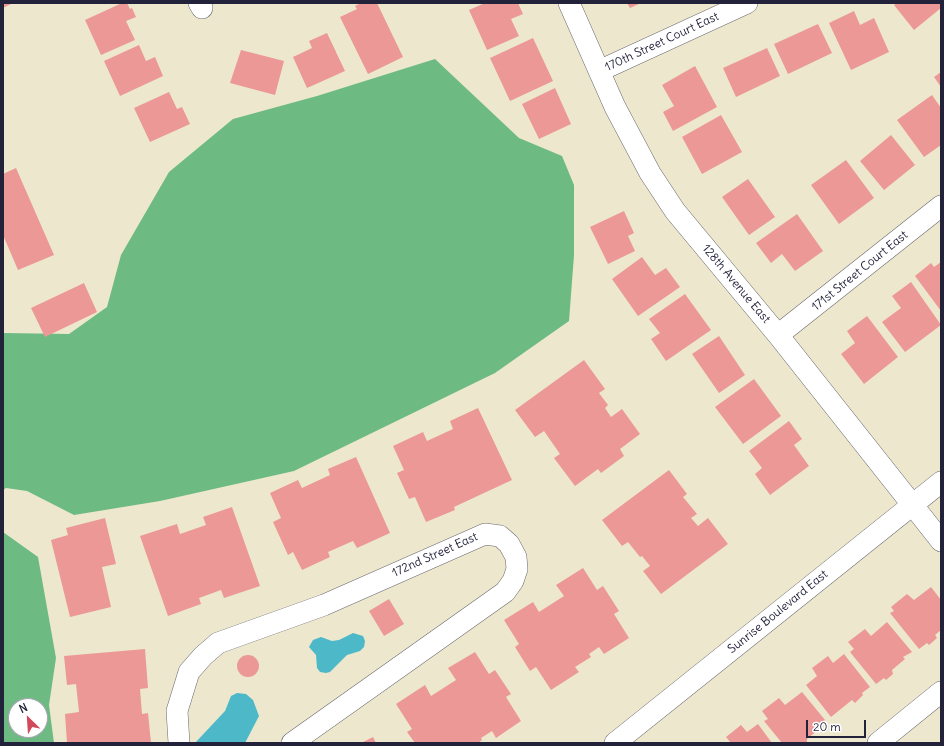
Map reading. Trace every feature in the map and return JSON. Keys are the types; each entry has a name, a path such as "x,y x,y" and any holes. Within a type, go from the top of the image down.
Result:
{"street":[{"name":"128th Avenue East","path":"569,3 615,107 650,173 675,211 778,335 941,541"},
{"name":"170th Street Court East","path":"600,71 747,3"},
{"name":"171st Street Court East","path":"778,335 941,206"},
{"name":"Sunrise Boulevard East","path":"615,743 941,482"},
{"name":"172nd Street East","path":"179,743 177,711 189,672 203,656 218,643 324,605 485,534 500,536 509,544 516,557 517,569 513,581 505,592 292,743"},
{"path":"878,743 941,692"}],"green space":[{"path":"435,59 519,138 562,156 574,185 574,255 569,321 495,373 294,471 160,501 74,515 27,491 6,488 3,490 3,333 69,334 107,307 121,255 169,172 233,119 317,96"},
{"path":"3,532 38,557 56,658 49,705 54,743 3,743"}],"water":[{"path":"353,633 363,636 365,641 364,647 360,651 347,655 330,672 320,672 317,668 316,655 309,647 313,640 321,637 332,641 339,640"},
{"path":"237,693 246,694 253,700 259,716 245,743 195,743 225,711 231,696"}],"building":[{"path":"3,3 13,3 3,8"},
{"path":"122,3 127,3 130,9 132,8 136,17 126,21 135,40 101,55 85,20"},
{"path":"361,3 377,3 403,57 368,74 340,17 357,9 355,6"},
{"path":"485,3 518,3 523,14 511,19 519,36 487,50 469,10"},
{"path":"627,3 641,3 630,8"},
{"path":"897,3 941,3 941,8 914,30 894,5"},
{"path":"854,11 860,25 874,18 889,52 851,70 829,23"},
{"path":"818,24 832,53 788,74 774,44"},
{"path":"327,33 345,71 307,88 293,57 312,48 309,41"},
{"path":"533,38 553,81 510,101 490,58"},
{"path":"139,45 146,61 155,57 163,76 120,96 104,61"},
{"path":"767,48 780,76 736,97 723,68"},
{"path":"241,50 284,61 275,95 230,83"},
{"path":"695,66 717,107 673,131 663,112 674,106 662,85"},
{"path":"941,72 941,87 934,77"},
{"path":"555,88 571,124 539,139 522,104"},
{"path":"169,92 177,109 182,107 190,124 150,142 134,108"},
{"path":"932,95 941,108 941,145 924,157 897,120"},
{"path":"721,115 742,152 702,174 682,137"},
{"path":"891,135 915,165 884,190 860,161"},
{"path":"846,160 874,198 839,224 811,185"},
{"path":"16,168 54,255 18,270 3,235 3,174"},
{"path":"748,179 775,217 749,235 722,197"},
{"path":"624,211 634,233 628,236 635,251 608,264 590,227"},
{"path":"797,214 823,251 795,271 782,254 771,263 756,243"},
{"path":"642,257 655,275 666,268 680,287 638,316 612,279"},
{"path":"941,262 941,311 915,276 931,263 934,267"},
{"path":"911,282 941,325 905,352 882,322 901,308 892,296"},
{"path":"84,283 97,312 45,337 31,308"},
{"path":"685,294 711,330 666,361 651,339 660,333 649,319"},
{"path":"867,316 898,357 864,384 841,354 855,343 847,331"},
{"path":"719,336 745,375 719,393 692,354"},
{"path":"584,360 605,389 599,393 608,405 605,408 611,417 622,409 640,434 620,449 624,456 601,473 598,469 575,486 554,458 560,454 544,431 535,437 515,410"},
{"path":"754,379 781,416 743,444 715,407"},
{"path":"478,408 512,480 454,507 455,510 426,522 415,497 409,499 397,473 404,470 393,446 423,432 427,441 453,429 450,421"},
{"path":"789,421 802,439 794,445 809,466 770,495 755,474 762,468 749,451"},
{"path":"356,457 390,533 357,548 353,541 328,552 330,557 302,570 293,552 288,555 273,522 281,518 270,493 298,480 302,488 330,475 328,469"},
{"path":"669,470 687,494 683,497 697,514 691,518 698,526 708,518 728,544 661,594 643,571 650,566 642,556 640,557 628,542 622,546 602,520"},
{"path":"232,507 260,586 224,598 221,590 199,598 201,604 168,616 140,536 177,524 180,534 206,525 203,517"},
{"path":"105,518 116,564 102,567 111,607 70,617 51,540 68,535 66,528"},
{"path":"583,568 597,590 603,586 619,611 614,614 629,638 604,654 599,647 589,654 591,657 575,667 579,672 551,690 536,667 530,671 515,647 519,644 504,620 533,602 539,612 564,596 556,585"},
{"path":"931,587 941,600 941,630 935,635 937,638 929,645 927,643 919,649 890,613 894,611 891,607 907,594 914,600"},
{"path":"389,599 404,624 384,636 369,611"},
{"path":"887,622 912,652 903,657 905,659 892,670 893,674 886,680 884,678 876,684 850,652 854,649 848,642 865,629 871,636"},
{"path":"145,649 148,688 140,689 142,714 148,713 151,743 67,743 65,714 79,712 76,684 67,685 64,656"},
{"path":"475,652 489,674 495,670 511,694 506,697 521,721 496,738 492,731 481,738 482,740 478,743 415,743 407,732 412,729 396,704 425,685 431,696 456,680 448,668"},
{"path":"844,654 870,687 862,693 863,695 855,703 852,700 831,717 806,685 817,676 812,668 828,656 833,663"},
{"path":"248,655 256,658 259,666 256,674 248,677 240,674 237,666 240,658"},
{"path":"802,692 825,720 817,726 819,729 807,739 807,743 782,743 764,721 768,719 762,711 779,698 785,705"},
{"path":"758,724 772,743 731,743 726,737 741,725 747,732"},
{"path":"373,737 376,743 361,743"}]}
